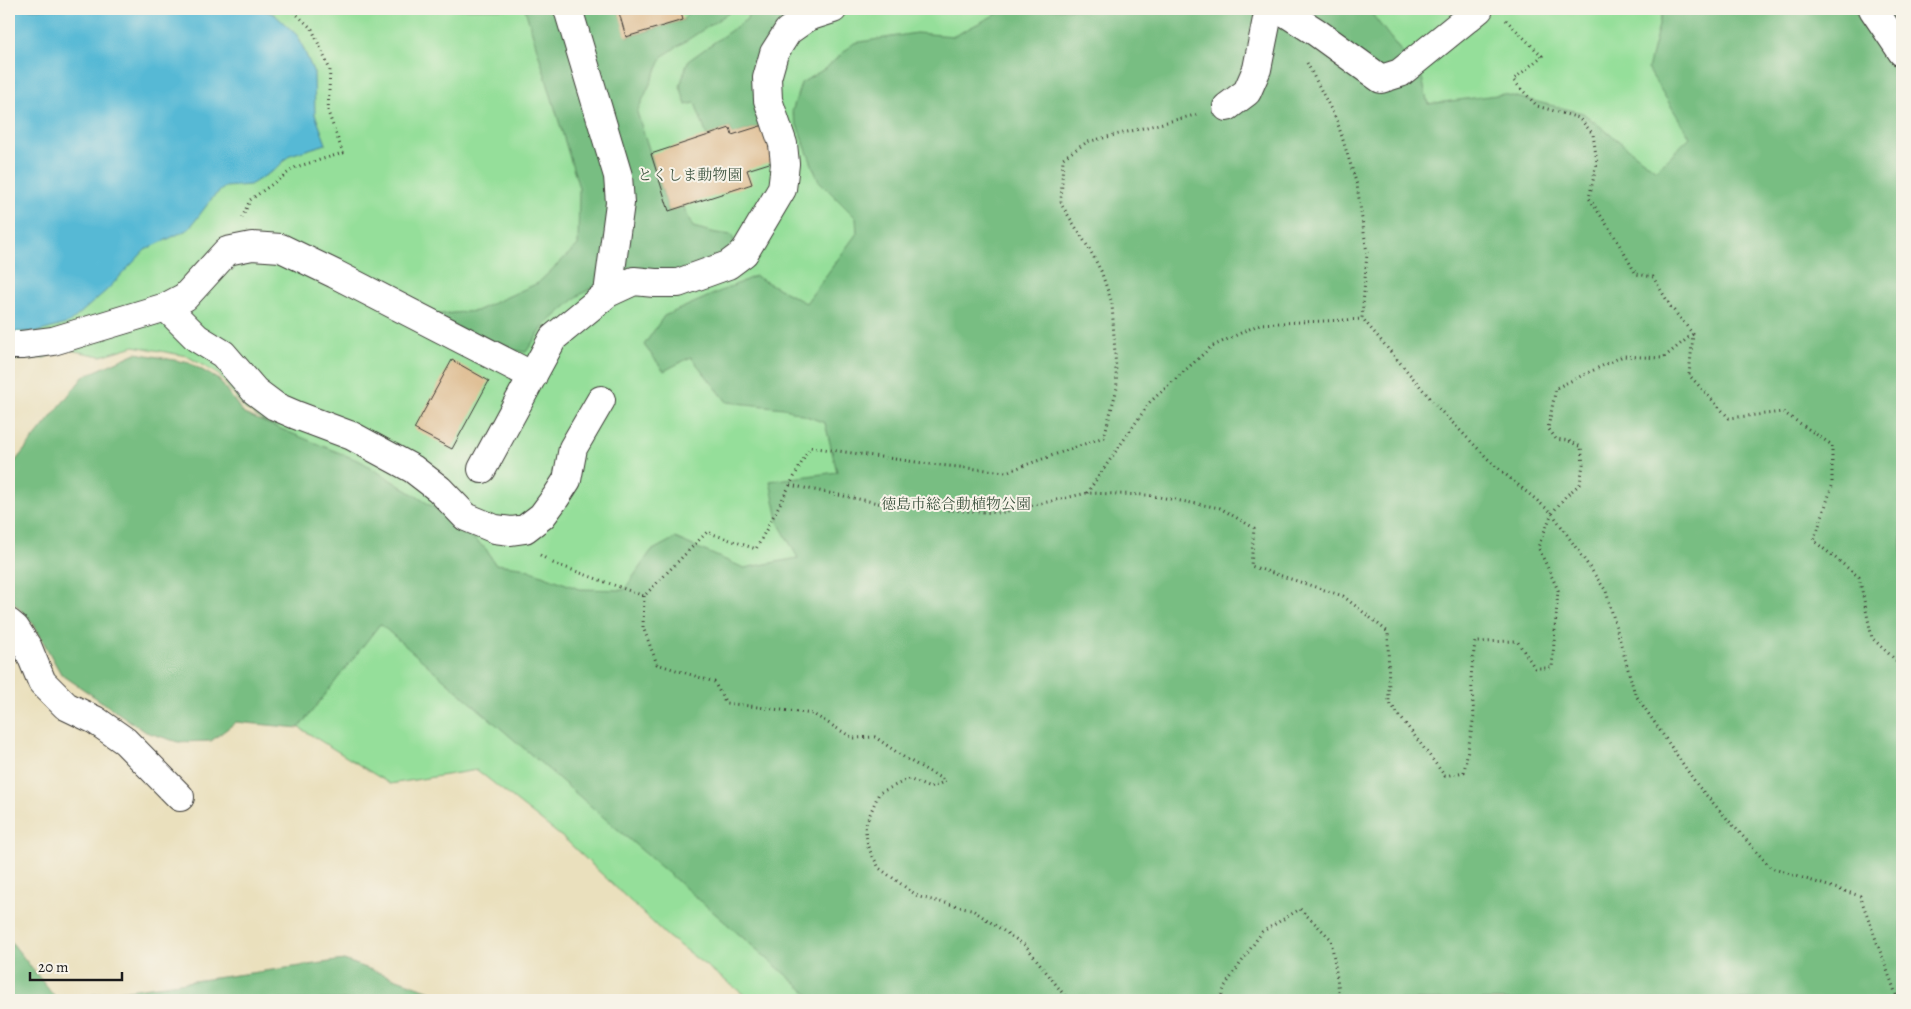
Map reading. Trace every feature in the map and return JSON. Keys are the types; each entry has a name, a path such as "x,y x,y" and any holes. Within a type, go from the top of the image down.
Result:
{"street":[{"path":"568,9 618,176 620,203 608,292"},
{"path":"482,469 553,338 608,292 634,280 654,283 678,283 728,265 744,253 782,189 785,164 783,144 768,100 767,78 774,54 788,31 808,17 833,9"},
{"path":"1227,107 1247,92 1257,69 1269,9"},
{"path":"1280,9 1316,32 1381,79 1400,74 1490,12"},
{"path":"1873,9 1902,49"},
{"path":"9,344 22,345 53,341 166,307 185,296 227,251 252,246 281,248 533,376"},
{"path":"166,307 197,338 223,354 255,391 275,406 296,416 352,436 413,469 439,489 466,517 495,529 525,529 542,516 567,480 573,448 601,400"},
{"path":"9,623 15,628 28,648 42,682 66,706 95,720 125,741 180,798"}],"path":[{"path":"227,251 250,200 296,167 343,153 328,112 330,70 312,29 291,9"},
{"path":"1490,12 1542,56 1513,80 1537,106 1579,118 1593,134 1597,163 1589,198 1615,237 1636,274 1653,277 1671,307 1693,334 1689,375 1729,418 1783,412 1832,445 1832,486 1814,541 1859,577 1872,638 1902,666"},
{"path":"1304,59 1337,121 1357,185 1368,253 1363,319 1447,417 1493,464 1552,513 1606,591 1634,694 1698,786 1771,868 1860,896 1898,1000"},
{"path":"1068,1000 1026,946 971,909 919,897 879,868 875,861 868,847 865,826 880,793 909,779 930,788 946,780 905,758 875,737 853,738 812,714 726,703 714,682 657,664 643,627 644,596 707,532 756,549 810,447 930,464 1006,472 1104,437 1117,388 1112,302 1101,271 1090,250 1060,204 1063,158 1087,142 1227,107"},
{"path":"1087,493 1150,402 1211,347 1260,324 1363,319"},
{"path":"790,485 898,507 998,514 1087,493 1148,495 1220,508 1254,528 1251,566 1344,596 1388,632 1389,702 1445,776 1464,772 1474,716 1471,678 1475,642 1517,641 1535,668 1552,668 1558,590 1538,547 1552,513 1566,496 1580,484 1583,464 1581,447 1569,440 1556,439 1548,428 1556,388 1623,356 1663,358 1693,334"},
{"path":"537,553 553,563 644,596"},
{"path":"1220,1000 1225,986 1262,932 1300,909 1331,940 1339,991 1344,1000"}],"green space":[{"name":"徳島市総合動植物公園","path":"9,9 1902,9 1902,1000 751,1000 667,936 567,841 477,770 390,784 245,694 277,430 244,408 219,375 187,356 134,346 101,356 64,349 44,358 9,361"},
{"path":"525,9 618,9 627,37 683,20 691,9 731,9 730,12 663,56 637,112 669,211 683,206 693,227 732,235 737,250 677,276 635,274 626,268 578,296 544,326 526,352 506,349 431,315 476,311 538,283 578,245 579,188"},
{"path":"749,9 797,9 767,124 732,135 730,128 707,136 695,103 686,105 680,86 688,61 747,19"},
{"name":"徳島市総合動植物公園","path":"1006,9 1368,9 1422,78 1428,104 1504,94 1583,113 1656,170 1690,137 1648,69 1663,9 1853,9 1897,75 1902,87 1902,1000 815,1000 380,624 299,728 236,722 211,741 178,742 146,732 61,674 34,625 9,597 9,469 84,376 136,353 190,363 219,380 244,414 362,462 438,510 486,549 495,564 521,567 579,589 624,590 651,551 675,538 744,568 798,558 779,524 770,481 837,472 825,423 784,408 727,402 691,357 664,371 644,345 664,316 755,276 806,303 857,233 856,218 818,180 792,112 801,83 826,68 854,43 916,33 954,36"},
{"path":"9,939 57,1000 9,1000"},
{"path":"344,960 455,1000 57,1000"}],"water":[{"path":"9,9 259,9 274,14 298,36 314,73 315,114 326,144 290,155 276,169 250,185 225,187 213,197 189,229 145,250 107,290 69,323 38,332 9,332"}],"building":[{"path":"618,9 680,9 683,20 626,37"},
{"path":"767,124 779,160 747,170 752,184 669,211 651,154 730,128 732,135"},
{"path":"452,360 489,381 452,449 414,429"}],"park label":[{"name":"とくしま動物園","path":"690,175"}]}
